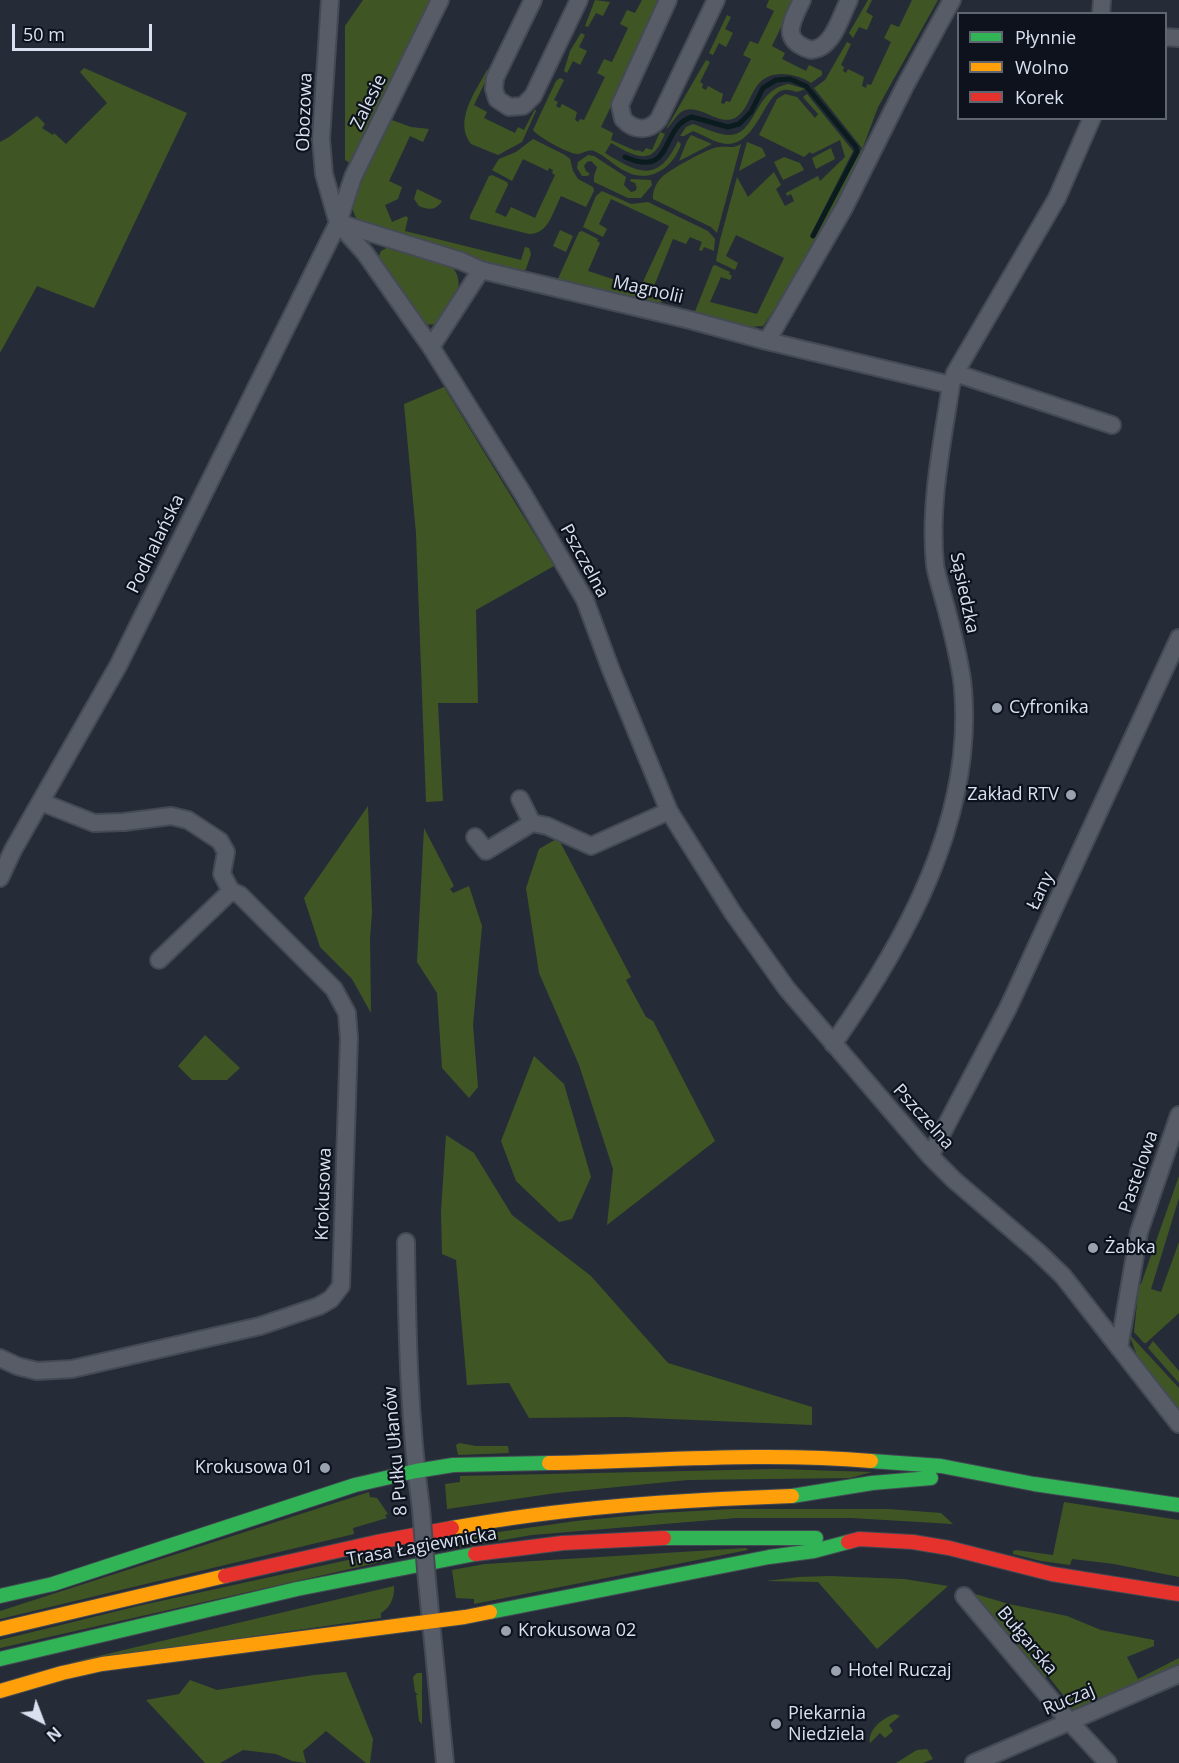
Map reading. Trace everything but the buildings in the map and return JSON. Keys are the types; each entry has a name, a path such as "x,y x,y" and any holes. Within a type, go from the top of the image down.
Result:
{"main road":[{"path":"0,1596 53,1584 377,1479 416,1470 477,1465 625,1462 704,1457 837,1458 941,1466 990,1477 1179,1505"},
{"name":"Trasa Łagiewnicka","path":"0,1629 176,1587 478,1523 607,1506 686,1500 802,1496 898,1479 990,1477"},
{"name":"Trasa Łagiewnicka","path":"0,1659 306,1587 456,1557 564,1543 664,1538 859,1539 913,1542 949,1548 1052,1574 1179,1594"},
{"path":"0,1691 62,1673 130,1660 465,1617 769,1557 814,1551 859,1539"}],"street":[{"name":"Obozowa","path":"330,0 321,139 324,174 338,223"},
{"name":"Zalesie","path":"338,223 353,177 440,0"},
{"path":"533,0 494,83 497,99 509,107 523,106 533,96 579,0"},
{"path":"669,0 620,105 623,118 635,128 649,127 659,118 714,0"},
{"path":"802,0 792,20 791,34 799,45 811,50 822,48 828,42 849,0"},
{"path":"767,341 844,208 905,86 952,0"},
{"name":"Sąsiedzka","path":"833,1044 902,937 945,837 957,788 964,732 963,687 936,567 934,533 935,498 953,379 1057,198 1091,120"},
{"name":"Magnolii","path":"338,223 460,261 481,270 690,320 767,341 953,379 1112,425"},
{"name":"Pszczelna","path":"338,223 365,253 432,347 585,600 669,811 739,922 786,989 930,1156 1063,1276 1179,1424"},
{"name":"Podhalańska","path":"0,878 118,666 338,223"},
{"path":"432,347 481,270"},
{"name":"Łany","path":"930,1156 1008,1008 1179,638"},
{"path":"520,800 532,823"},
{"path":"41,802 94,823 171,816 188,820 219,841 226,852 222,874 231,891 159,960"},
{"path":"474,837 486,851 532,823 547,826 591,846 669,811"},
{"name":"Krokusowa","path":"0,1358 17,1366 37,1371 72,1370 260,1326 319,1306 330,1299 341,1286 349,1038 347,1013 334,988 240,895 231,891"},
{"name":"Pastelowa","path":"1119,1348 1139,1233 1179,1115"},
{"name":"8 Pułku Ułanów","path":"406,1242 407,1338 416,1470 445,1763"},
{"name":"Bułgarska","path":"964,1596 1069,1721 1108,1763"},
{"name":"Ruczaj","path":"974,1763 1179,1674"}],"green space":[{"path":"363,0 430,0 350,163 345,160 345,26"},
{"path":"595,0 610,2 603,16 596,13 588,27 585,26"},
{"path":"642,0 662,0 601,127 613,133 611,140 643,152 646,148 652,150 660,132 665,134 655,151 645,156 627,152 611,143 605,153 638,170 655,169 663,164 678,141 681,144 666,167 650,175 641,176 623,170 593,151 578,154 568,152 533,130 556,81 560,78 564,80 554,100 558,102 556,106 560,108 562,104 577,112 575,120 578,122 580,119 584,120 605,77 597,73 604,59 612,62 628,28 620,24 627,10 635,13"},
{"path":"769,0 794,0 772,46 785,53 782,59 806,71 809,65 822,71 822,75 811,83 790,75 768,77 756,87 745,108 735,118 729,120 716,118 691,109 679,114 666,129 706,60 710,62 700,82 703,84 702,88 706,90 708,86 723,94 721,103 730,102 751,59 743,55 750,41 758,44 774,11 766,7"},
{"path":"868,0 872,0 866,12 873,16 867,30 859,27 853,38 849,33"},
{"path":"912,0 938,0 878,107 841,206 804,267 763,326 749,327 694,314 715,265 730,272 732,276 730,280 721,277 710,302 757,314 784,258 736,235 726,256 738,263 735,270 716,261 737,177 748,197 774,172 781,185 776,189 785,206 794,201 791,194 787,196 786,193 818,176 820,181 845,157 840,140 812,154 810,152 804,157 759,135 777,99 785,94 797,97 815,118 818,114 803,97 807,94 853,151 810,236 813,238 862,148 814,88 825,80 847,42 851,44 841,65 844,67 843,71 846,73 848,69 864,77 862,86 866,88 867,84 871,85 891,42 884,38 891,24 899,27"},
{"path":"727,15 731,17 725,29 733,33 726,47 719,43 713,55 709,53"},
{"path":"581,33 585,35 579,47 587,51 580,65 573,61 567,73 564,71 570,51"},
{"path":"84,68 187,113 94,308 37,286 0,353 0,142 37,116 45,124 42,128 53,135 54,133 66,144 107,103 80,72"},
{"path":"487,70 491,70 474,105 487,112 484,118 515,133 518,127 524,130 535,109 536,111 522,142 498,155 471,144 464,126 468,106"},
{"path":"789,84 805,89 797,92 786,90 777,93 747,136 738,142 724,144 693,131 680,136 686,127 693,124 720,134 739,133 746,127 769,94"},
{"path":"389,119 411,127 429,129 423,142 410,136 389,181 402,187 398,199 385,205 392,222 406,216 408,218 405,231 521,260 525,247 529,248 531,254 526,269 521,272 488,264 360,223 354,212 353,199"},
{"path":"691,135 712,144 679,161 687,141"},
{"path":"533,139 570,159 578,179 593,187 594,191 586,207 561,196 546,226 536,233 529,234 470,219 489,176 492,175 507,182 508,185 495,212 506,217 511,207 535,218 555,175 552,173 553,170 549,168 548,171 523,159 512,181 492,170 499,159 516,152"},
{"path":"747,142 762,148 766,156 739,171"},
{"path":"741,144 717,233 711,227 653,199 654,191 661,178 671,170 714,148"},
{"path":"831,148 835,159 816,169 812,158"},
{"path":"588,155 594,156 626,177 624,185 631,192 637,188 635,183 630,181 631,179 651,180 652,185 641,198 628,198 594,182 597,167 591,161 584,166 590,174 582,176 577,168 578,162"},
{"path":"784,157 800,163 804,170 783,180 774,162"},
{"path":"417,189 442,201 432,209 419,206 414,199"},
{"path":"602,191 631,204 648,202 708,231 715,239 714,251 704,247 702,251 699,250 702,242 690,237 686,244 673,239 650,296 663,301 657,305 557,281 579,232 582,231 598,239 600,243 588,271 640,288 669,226 611,199 599,224 607,229 603,237 583,227 596,196"},
{"path":"560,230 573,236 566,252 553,246"},
{"path":"390,246 453,268 459,282 458,290 452,304 438,324 422,325 378,258 381,251"},
{"path":"444,387 554,566 476,610 478,703 438,703 443,801 426,802 416,533 404,404"},
{"path":"368,806 372,912 371,1013 352,979 320,947 304,898"},
{"path":"424,828 454,886 450,889 453,893 469,886 482,926 473,1025 478,1087 469,1098 442,1068 437,993 417,962"},
{"path":"558,838 631,977 626,980 646,1017 653,1021 715,1141 607,1225 613,1169 579,1065 539,973 526,888 539,849"},
{"path":"205,1035 240,1068 227,1080 192,1080 178,1066"},
{"path":"534,1056 564,1084 591,1177 572,1219 559,1222 516,1181 501,1141"},
{"path":"446,1135 474,1153 512,1215 591,1276 668,1363 812,1407 812,1425 624,1417 529,1418 509,1383 467,1385 456,1260 442,1254 441,1211"},
{"path":"1179,1176 1179,1198 1151,1289 1161,1292 1179,1242 1179,1313 1144,1343 1134,1332 1139,1285"},
{"path":"1129,1334 1179,1388 1179,1412 1139,1361"},
{"path":"1153,1341 1179,1371 1179,1383 1148,1348"},
{"path":"459,1443 476,1446 508,1446 509,1453 458,1455 456,1445"},
{"path":"776,1469 872,1472 850,1478 688,1480 556,1493 447,1509 445,1484 460,1482 460,1476"},
{"path":"369,1492 370,1497 377,1498 388,1514 385,1515 387,1518 353,1528 354,1534 0,1619 0,1611"},
{"path":"1064,1502 1179,1520 1179,1577 1114,1564 1072,1559 1070,1565 1013,1554 1016,1550 1053,1555"},
{"path":"732,1509 888,1509 941,1513 953,1524 851,1518 736,1518 532,1535 450,1549 449,1539 576,1521"},
{"path":"746,1548 748,1550 474,1604 474,1599 456,1598 452,1570 485,1564"},
{"path":"389,1551 390,1560 0,1648 0,1640 138,1606"},
{"path":"829,1576 904,1579 948,1586 877,1649 818,1582 766,1581"},
{"path":"394,1586 391,1602 381,1613 381,1618 69,1663"},
{"path":"975,1594 1009,1604 1067,1616 1101,1630 1154,1640 1154,1646 1127,1657 1138,1679 1179,1658 1179,1666 1072,1713 1061,1705 1067,1700 1048,1676 1041,1681 974,1600"},
{"path":"346,1672 373,1739 370,1763 366,1763 326,1731 303,1751 306,1763 292,1761 276,1754 243,1750 220,1763 205,1763 146,1700 179,1694 190,1680 217,1690"},
{"path":"417,1673 422,1673 422,1724 419,1721 416,1695 418,1695 415,1692 413,1677"},
{"path":"895,1714 900,1716 889,1725 893,1731 885,1738 880,1733 870,1743 871,1733 877,1725"},
{"path":"927,1749 933,1759 923,1763 896,1763 917,1750"}],"waterway":[{"path":"625,157 641,162 652,161 659,157 682,122 692,117 728,127 739,124 751,112 763,88 776,80 790,79 806,86 856,147 857,152 813,236"}],"traffic: fast":[{"path":"871,1461 941,1466 1034,1484 1179,1505"},
{"path":"0,1596 53,1584 355,1485 453,1465 549,1463"},
{"path":"792,1496 872,1483 931,1478"},
{"path":"664,1538 816,1538"},
{"path":"490,1612 769,1557 814,1551 848,1542"},
{"path":"0,1659 297,1589 475,1554"}],"traffic: slow":[{"path":"549,1463 751,1457 871,1461"},
{"path":"452,1528 579,1510 792,1496"},
{"path":"0,1629 225,1576"},
{"path":"0,1691 102,1664 490,1612"}],"traffic: jam":[{"path":"225,1576 377,1542 452,1528"},
{"path":"475,1554 563,1543 664,1538"},
{"path":"848,1542 859,1539 913,1542 949,1548 1052,1574 1179,1594"}],"place":[{"name":"Cyfronika","path":"997,708"},
{"name":"Zakład RTV","path":"1071,795"},
{"name":"Żabka","path":"1093,1248"},
{"name":"Krokusowa 01","path":"325,1468"},
{"name":"Krokusowa 02","path":"506,1631"},
{"name":"Hotel Ruczaj","path":"836,1671"},
{"name":"Piekarnia Niedziela","path":"776,1724"}]}
